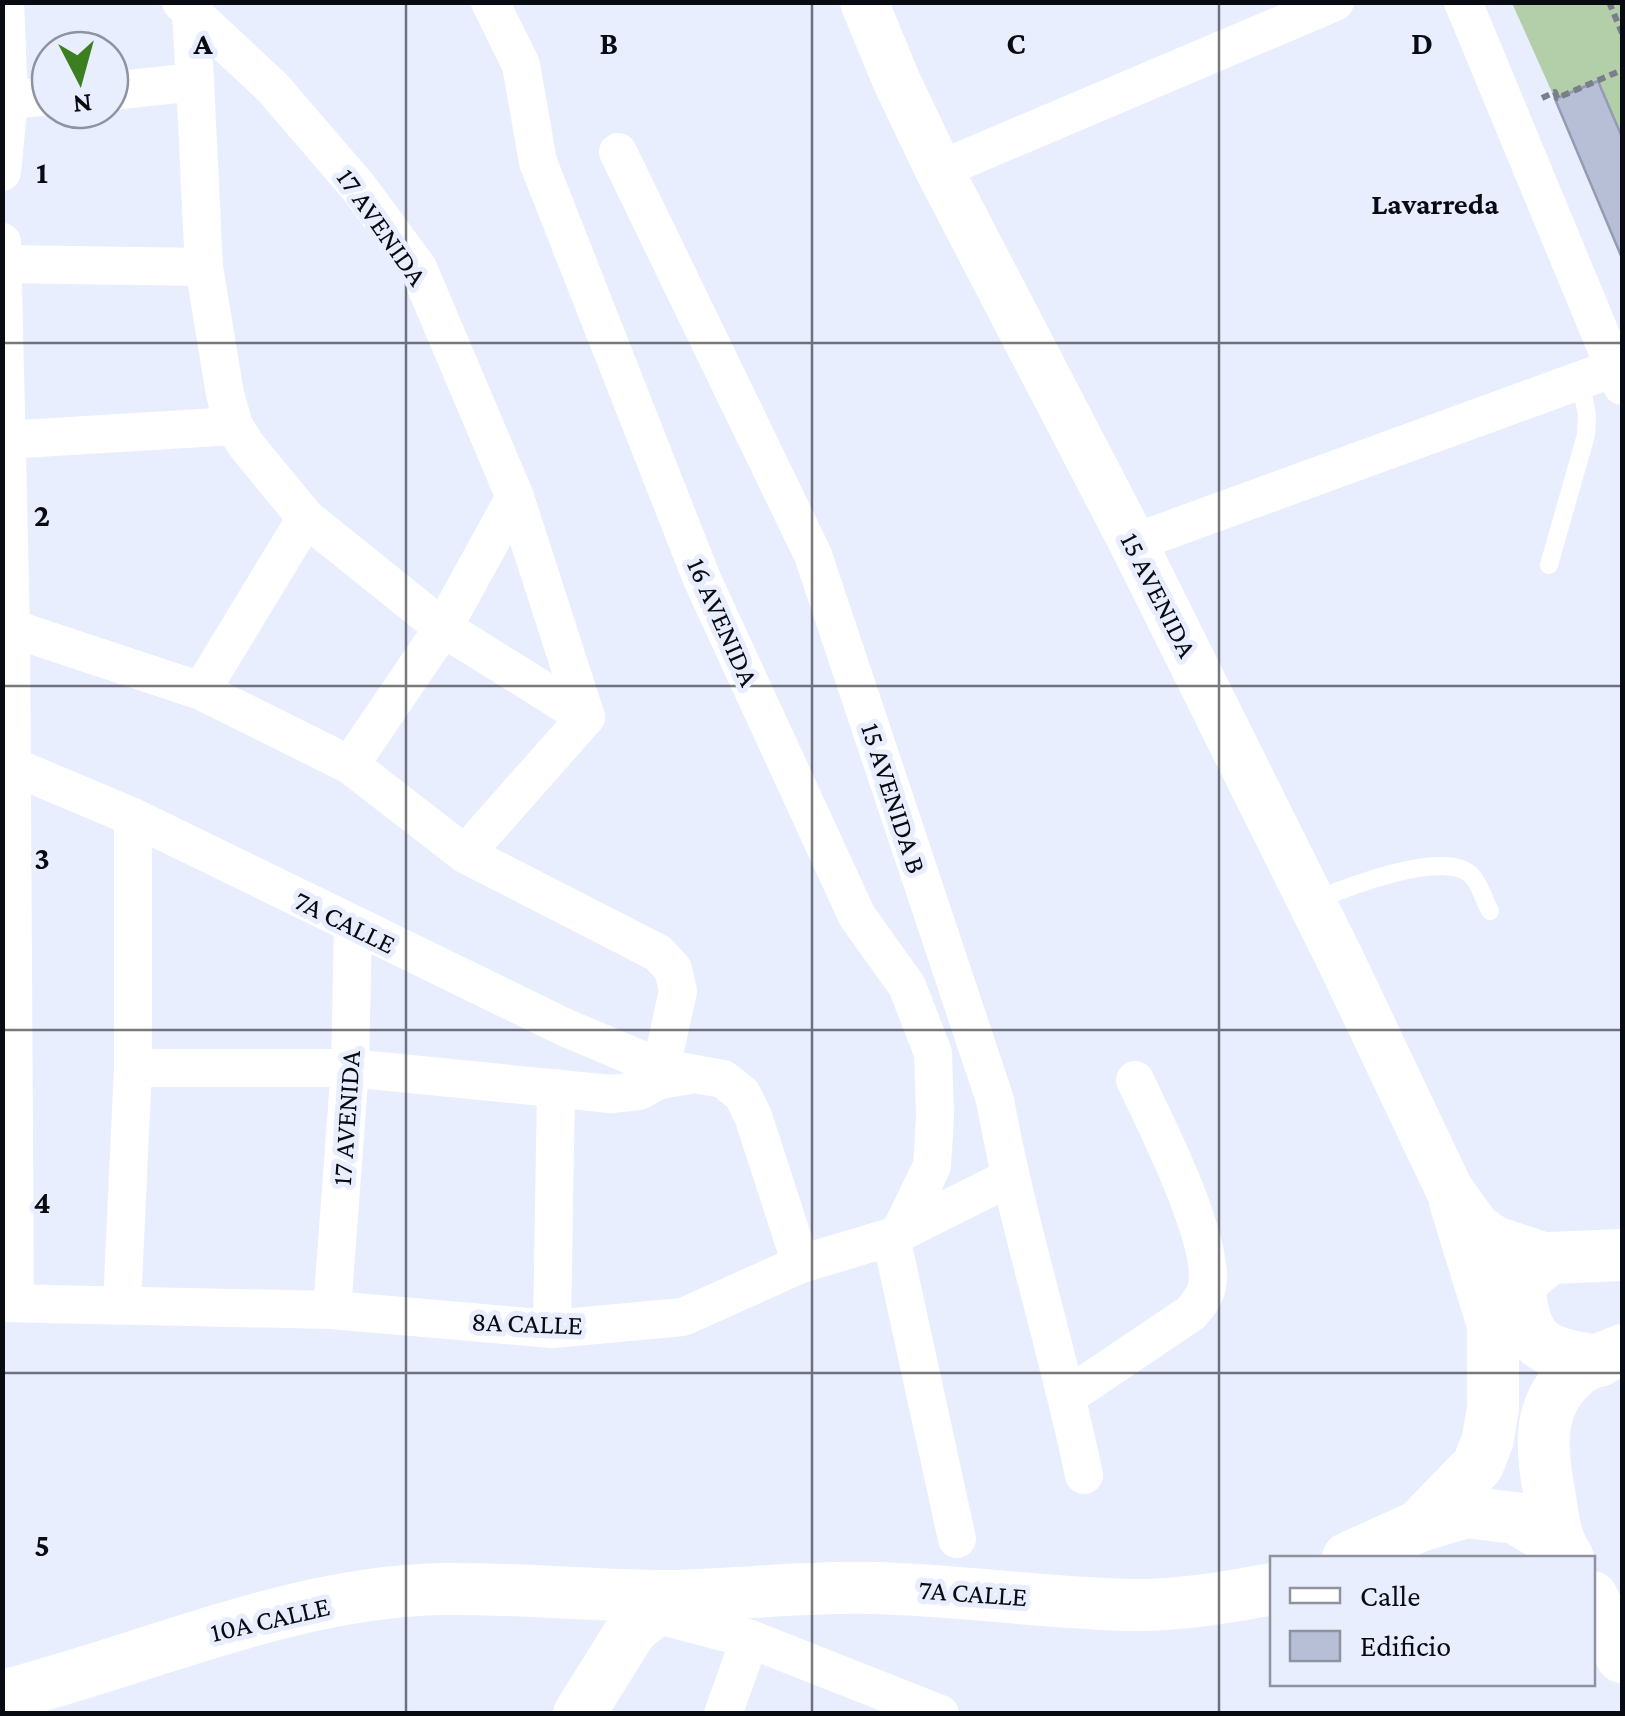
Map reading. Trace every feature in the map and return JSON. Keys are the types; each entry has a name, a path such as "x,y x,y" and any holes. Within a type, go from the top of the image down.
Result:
{"main road":[{"path":"1418,1526 1478,1465 1493,1408 1493,1332 1504,1304 1534,1271 1622,1255"},
{"path":"1534,1271 1522,1320 1538,1343 1561,1355 1611,1356"},
{"path":"1563,1551 1542,1452 1544,1423 1556,1396 1574,1372 1611,1356"},
{"path":"1352,1556 1418,1526 1466,1512 1515,1518 1563,1551"},
{"name":"7A CALLE","path":"662,1604 871,1588 1138,1605 1270,1590"},
{"name":"10A CALLE","path":"2,1696 67,1680 205,1633 378,1594 442,1589 662,1604"},
{"path":"545,1594 580,1630 590,1695"},
{"path":"590,1695 632,1629 662,1604"},
{"path":"1595,1604 1622,1656"}],"street":[{"path":"2,172 10,100 5,2"},
{"name":"16 AVENIDA","path":"490,2 521,65 538,162 702,580 858,916 907,986 933,1053 932,1166 896,1234"},
{"name":"15 AVENIDA","path":"864,2 896,82 939,170 1133,543 1450,1189 1476,1228 1534,1271"},
{"path":"939,170 1335,2"},
{"path":"1133,543 1580,381 1620,373 1464,2"},
{"path":"186,8 195,82 204,267 234,426 306,518 444,628 586,716 465,854"},
{"name":"17 AVENIDA","path":"186,8 273,88 359,188 418,268 515,497 586,716"},
{"path":"130,88 195,82"},
{"path":"10,100 30,98"},
{"name":"15 AVENIDA B","path":"618,152 814,556 994,1100 1009,1178 1068,1396 1084,1475"},
{"path":"2,242 11,628 7,766 7,1304"},
{"path":"4,264 204,267"},
{"path":"5,440 234,426"},
{"path":"350,765 444,628 515,497"},
{"path":"201,691 306,518"},
{"path":"11,628 201,691 350,765 465,854 658,953 673,969 678,990 676,1071"},
{"name":"7A CALLE","path":"7,766 133,817 564,1027 676,1071"},
{"path":"122,1306 132,1068 133,817"},
{"name":"17 AVENIDA","path":"332,1310 350,1068 352,926"},
{"path":"132,1068 350,1068 611,1094 639,1091 676,1071 724,1079 742,1094 753,1116 801,1264"},
{"path":"1068,1396 1191,1313 1208,1285 1204,1254 1179,1172 1134,1080"},
{"path":"552,1329 556,1088"},
{"name":"8A CALLE","path":"7,1304 332,1310 552,1329 683,1317 801,1264 896,1234 1009,1178"},
{"name":"15 AVENIDA","path":"1450,1189 1493,1332"},
{"path":"896,1234 957,1539"},
{"path":"662,1604 940,1714"},
{"path":"723,1714 736,1635"}],"lane":[{"path":"1549,565 1586,435 1588,414 1580,381"},
{"path":"1312,902 1357,883 1408,869 1442,867 1462,869 1472,876 1490,911"}],"path":[{"path":"1608,2 1622,33"},
{"path":"1553,93 1557,98 1622,70"}],"green space":[{"path":"1512,3 1622,3 1622,137 1598,81 1555,99"}],"building":[{"path":"1598,81 1622,137 1622,258 1555,99"}],"district":[{"name":"Lavarreda","path":"1435,203"}]}
